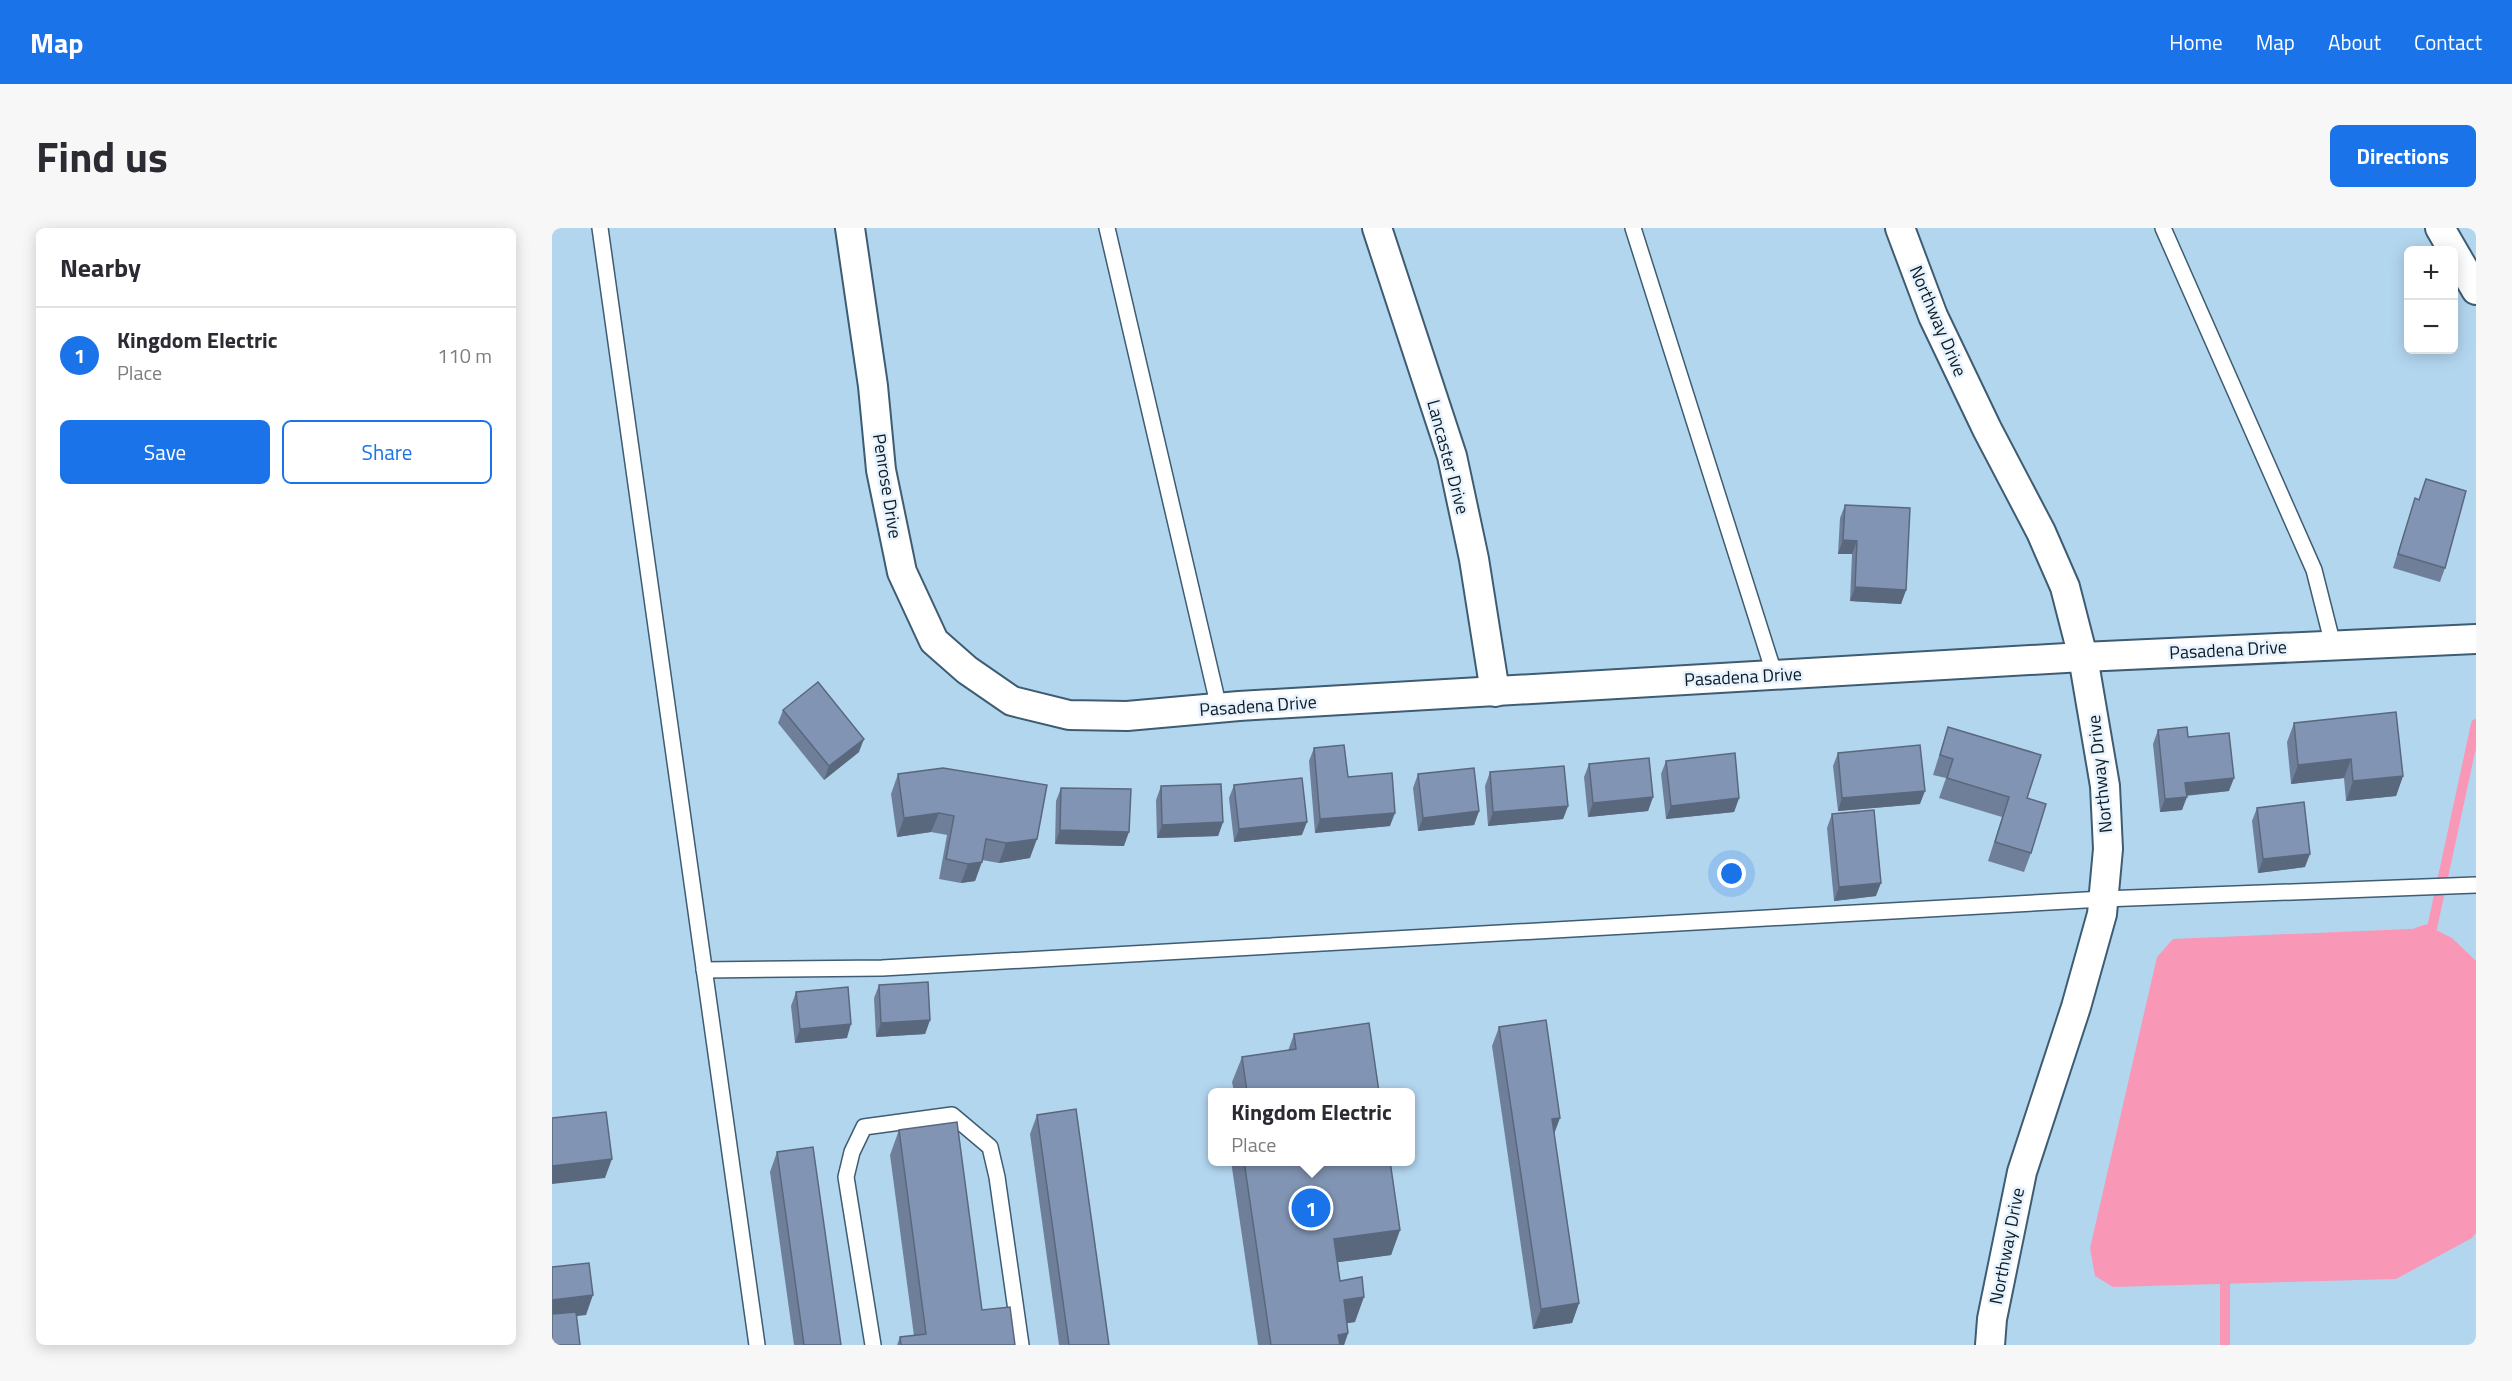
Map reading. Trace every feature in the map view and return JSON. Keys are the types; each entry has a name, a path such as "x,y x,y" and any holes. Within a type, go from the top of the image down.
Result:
{"street":[{"name":"Penrose Drive","path":"850,228 873,386 881,470 902,572 934,641 967,669 1012,701"},
{"name":"Lancaster Drive","path":"1377,228 1452,456 1474,560 1495,692"},
{"name":"Northway Drive","path":"1900,228 1933,316 1987,429 2041,532 2065,587 2083,657 2105,786 2108,849 2102,914 2076,1007 2022,1172 1992,1319 1990,1345"},
{"path":"2440,228 2476,290"},
{"name":"Pasadena Drive","path":"1012,701 1070,715 1126,716 1219,708 2083,657 2476,639"}],"lane":[{"path":"600,228 757,1345"},
{"path":"1107,228 1219,708"},
{"path":"1633,228 1775,676"},
{"path":"2163,228 2314,570 2333,645"},
{"path":"704,970 894,967 2103,899 2476,885"},
{"path":"873,1345 846,1177 852,1152 864,1127 952,1115 990,1147 997,1177 1022,1345"}],"shaded area":[{"path":"2432,928 2452,938 2476,961 2476,1233 2472,1238 2396,1279 2113,1287 2095,1276 2090,1248 2157,957 2173,939"}],"building":[{"path":"2426,479 2466,491 2445,568 2398,554 2415,498 2419,500"},
{"path":"1845,505 1910,508 1906,590 1855,587 1857,541 1843,540"},
{"path":"818,682 864,739 829,766 783,710"},
{"path":"2396,712 2403,776 2353,781 2351,759 2298,765 2294,723"},
{"path":"1948,727 2041,755 2027,798 2046,804 2031,853 1995,842 2009,797 1947,778 1953,759 1940,755"},
{"path":"2187,727 2188,737 2229,733 2234,778 2185,783 2187,797 2165,799 2158,730"},
{"path":"1344,745 1348,777 1392,773 1395,813 1320,819 1314,748"},
{"path":"1920,745 1925,791 1842,798 1838,753"},
{"path":"1735,753 1739,798 1671,806 1666,761"},
{"path":"1649,758 1653,797 1593,803 1589,764"},
{"path":"1564,766 1568,806 1493,812 1490,772"},
{"path":"943,768 1047,785 1037,839 1006,843 986,839 982,862 968,864 946,859 954,816 939,813 904,818 898,774"},
{"path":"1474,768 1479,811 1423,818 1418,774"},
{"path":"1302,778 1307,822 1239,829 1234,785"},
{"path":"1221,784 1223,822 1162,825 1161,786"},
{"path":"1061,788 1131,789 1129,832 1060,830"},
{"path":"2304,802 2310,854 2263,859 2257,808"},
{"path":"1874,810 1881,883 1839,887 1832,814"},
{"path":"928,982 930,1020 881,1023 879,985"},
{"path":"848,987 851,1024 800,1029 796,992"},
{"path":"1546,1020 1560,1118 1552,1119 1579,1303 1541,1309 1499,1027"},
{"path":"1369,1023 1378,1088 1246,1088 1242,1057 1296,1049 1294,1034"},
{"path":"1076,1109 1109,1345 1069,1345 1037,1115"},
{"path":"606,1112 612,1159 552,1166 552,1118"},
{"path":"957,1122 982,1310 1010,1307 1015,1345 901,1345 900,1337 926,1334 899,1130"},
{"path":"813,1147 841,1345 804,1345 777,1152"},
{"path":"1245,1166 1391,1166 1400,1230 1334,1239 1340,1281 1362,1277 1364,1297 1344,1300 1348,1333 1338,1335 1340,1345 1271,1345"},
{"path":"589,1263 593,1295 552,1300 552,1267"},
{"path":"576,1312 580,1345 552,1345 552,1314"}],"waterway":[{"path":"2418,932 2432,928 2476,724"},
{"path":"2225,1270 2225,1345"}],"place":[{"name":"Kingdom Electric","path":"1311,1208"}]}
